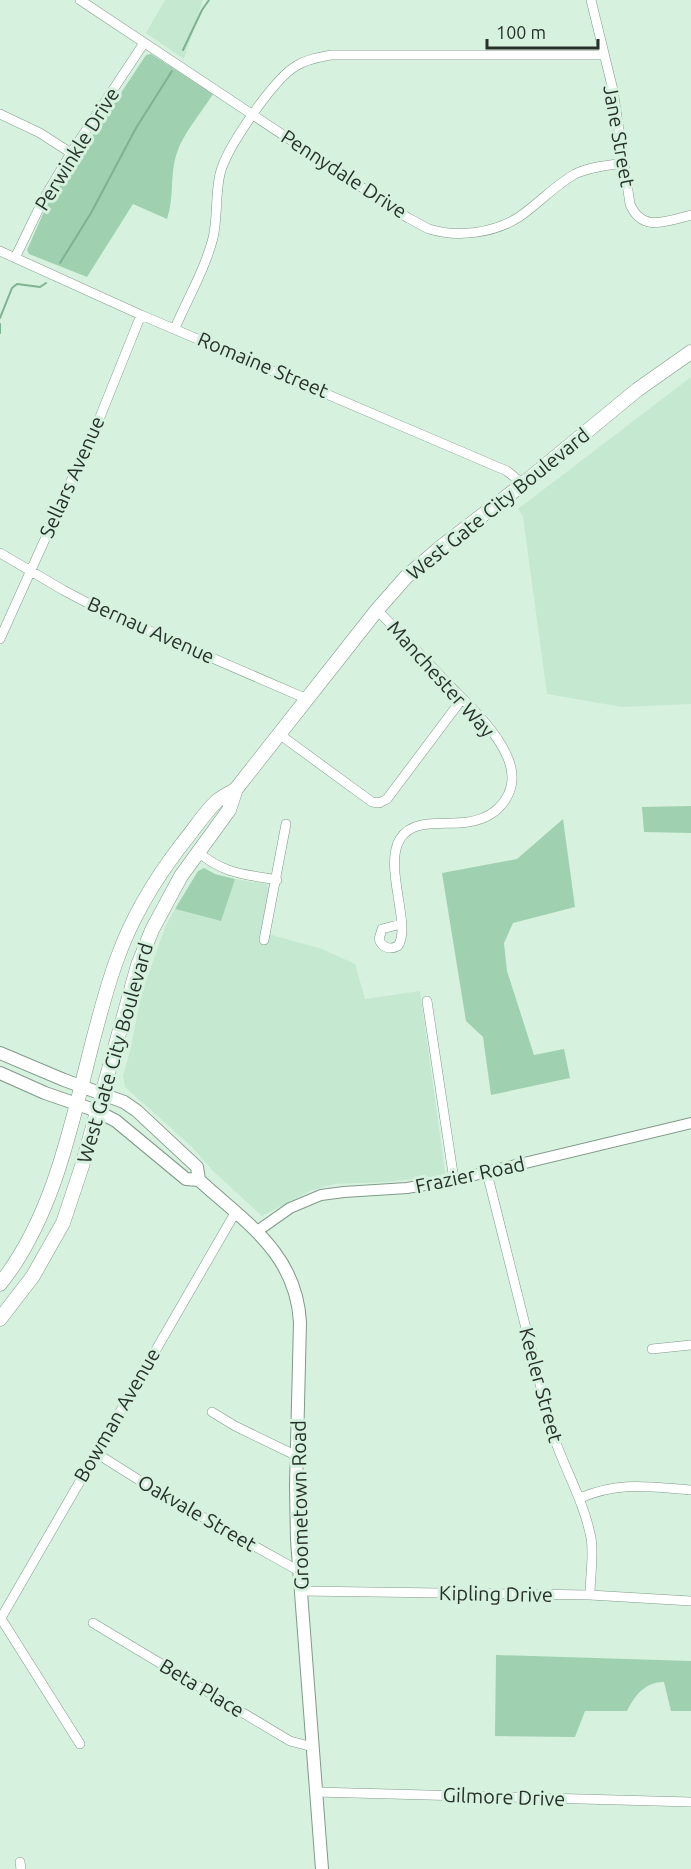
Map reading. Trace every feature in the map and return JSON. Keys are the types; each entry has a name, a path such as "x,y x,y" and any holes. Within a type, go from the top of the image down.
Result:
{"main road":[{"name":"West Gate City Boulevard","path":"0,1319 33,1276 63,1223 82,1166 144,948 170,894 229,810 236,789 377,610 409,575 637,390 691,352"},
{"name":"West Gate City Boulevard","path":"0,1284 42,1214 60,1159 116,961 138,910 165,867 210,809 217,801 236,789"},
{"name":"Groometown Road","path":"0,1053 121,1100 137,1111 197,1167 199,1179 256,1232 282,1261 292,1280 298,1301 300,1322 296,1515 322,1869"},
{"name":"Groometown Road","path":"0,1073 97,1111 124,1126 186,1179 199,1179"}],"street":[{"name":"Pennydale Drive","path":"80,0 408,218 429,229 459,234 504,225 520,216 577,173 625,163"},
{"name":"Jane Street","path":"591,0 613,90 630,204 635,215 646,222 658,223 691,215"},
{"name":"Perwinkle Drive","path":"15,258 43,200 71,153 144,43"},
{"path":"175,328 206,260 213,238 220,173 236,140 253,114 275,84 296,66 314,58 332,55 603,55"},
{"path":"0,114 40,133 71,153"},
{"name":"Romaine Street","path":"0,251 141,315 507,471 523,484"},
{"name":"Sellars Avenue","path":"0,639 99,417 141,315"},
{"name":"Bernau Avenue","path":"0,553 99,609 307,699"},
{"name":"Manchester Way","path":"377,610 489,727 507,755 512,783 510,793 502,807 487,817 459,824 421,825 409,829 400,837 394,850 394,862 401,924"},
{"path":"279,734 372,802 379,803 387,799 462,699"},
{"path":"264,940 286,824"},
{"path":"198,852 224,870 277,880"},
{"path":"427,1001 454,1180"},
{"name":"Frazier Road","path":"256,1232 290,1208 323,1195 407,1188 454,1180 691,1123"},
{"name":"Keeler Street","path":"487,1173 552,1432 560,1456 580,1498 591,1541 590,1595"},
{"name":"Bowman Avenue","path":"0,1617 235,1213"},
{"path":"652,1349 691,1345"},
{"path":"212,1412 297,1456"},
{"name":"Oakvale Street","path":"96,1453 158,1492 299,1571"},
{"path":"580,1498 594,1492 626,1485 691,1490"},
{"name":"Kipling Drive","path":"301,1592 590,1595 691,1601"},
{"path":"0,1617 80,1744"},
{"name":"Beta Place","path":"93,1623 290,1741 313,1747"},
{"name":"Gilmore Drive","path":"316,1792 691,1802"}],"shaded area":[{"path":"165,0 203,0 184,59 146,33"},
{"path":"151,54 213,94 189,129 175,158 167,219 133,204 87,277 29,254 27,250 47,205 146,55"},
{"path":"691,377 691,704 622,707 547,694 523,517 518,509"},
{"path":"691,806 691,833 644,832 642,807"},
{"path":"563,819 575,907 513,923 504,943 507,971 534,1055 564,1049 570,1078 491,1095 483,1037 466,1021 442,873 517,859"},
{"path":"204,868 215,874 235,879 221,921 175,909 198,871"},
{"path":"235,879 266,884 269,888 261,932 322,949 355,964 365,999 420,991 444,1175 388,1182 335,1184 312,1190 262,1216 213,1171 191,1146 125,1087 123,1076 141,995 166,925 175,909 220,921"},
{"path":"496,1655 691,1661 691,1711 671,1711 664,1682 651,1684 641,1690 627,1711 585,1711 575,1737 495,1736"}],"waterway":[{"path":"183,50 209,0"},
{"path":"60,263 91,213 136,128 172,71"},
{"path":"0,318 12,288 17,284 40,287 46,283"},
{"path":"0,324 0,333"}]}
